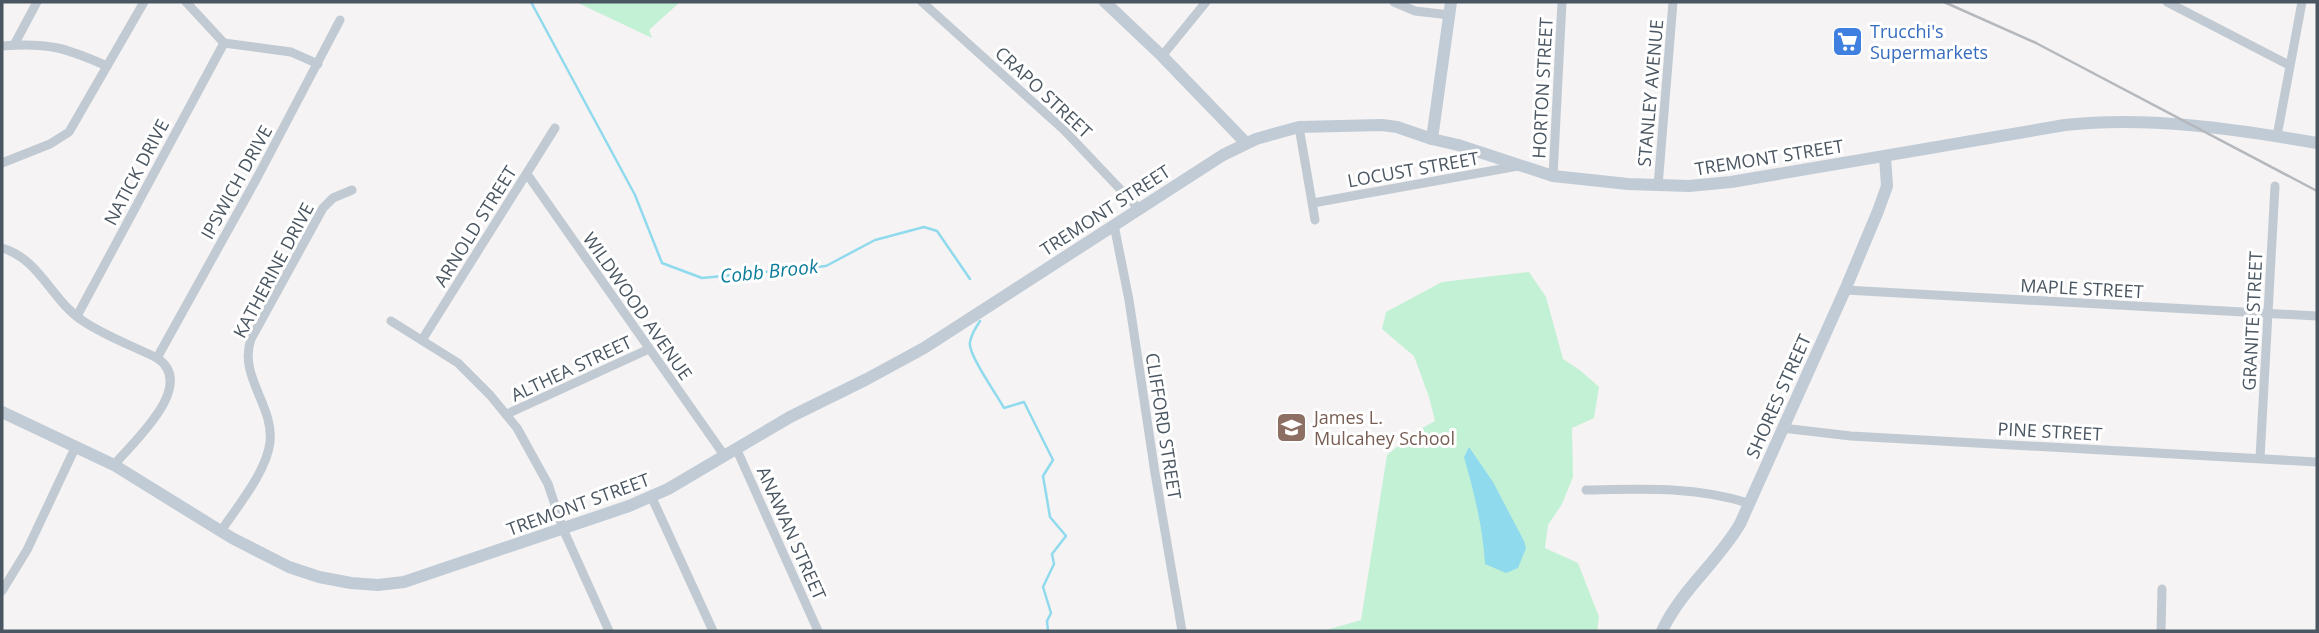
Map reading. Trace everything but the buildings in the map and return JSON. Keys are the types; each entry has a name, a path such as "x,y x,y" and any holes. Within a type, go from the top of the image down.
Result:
{"main road":[{"path":"1105,2 1162,55 1246,143"},
{"path":"1432,139 1451,2"},
{"name":"TREMONT STREET","path":"2,412 114,465 221,531 298,571 340,582 378,585 422,577 652,498 736,448 923,348 1223,155 1246,143 1299,127 1397,127 1553,176 1689,187 1885,157 2065,125 2100,122 2135,122 2277,136 2317,143"},
{"name":"SHORES STREET","path":"1662,631 1684,594 1728,544 1748,503 1845,290 1887,186 1885,157"}],"street":[{"path":"13,45 37,2"},
{"path":"2,163 55,141 69,132 144,2"},
{"path":"186,2 224,43 291,52 318,64"},
{"name":"CRAPO STREET","path":"922,2 1064,130 1139,209"},
{"path":"1162,55 1206,2"},
{"path":"1394,2 1415,11 1450,15"},
{"name":"HORTON STREET","path":"1553,176 1562,2"},
{"name":"STANLEY AVENUE","path":"1658,186 1673,2"},
{"path":"2167,2 2290,65"},
{"path":"2277,136 2302,2"},
{"name":"IPSWICH DRIVE","path":"157,358 340,20"},
{"name":"NATICK DRIVE","path":"77,316 224,43"},
{"path":"2,46 53,46 69,49 107,66"},
{"path":"1299,127 1315,220"},
{"name":"ARNOLD STREET","path":"422,340 555,128"},
{"name":"LOCUST STREET","path":"1313,203 1518,166"},
{"name":"WILDWOOD AVENUE","path":"527,174 724,455"},
{"name":"GRANITE STREET","path":"2260,458 2274,186"},
{"name":"KATHERINE DRIVE","path":"221,531 260,471 271,441 268,417 248,366 251,339 323,208 333,198 352,190"},
{"name":"CLIFFORD STREET","path":"1114,225 1129,300 1182,631"},
{"path":"2,247 30,263 77,316 166,365 170,374 169,395 114,465"},
{"name":"MAPLE STREET","path":"1845,290 2317,316"},
{"path":"391,321 466,370 507,414 538,463 563,528 609,631"},
{"name":"ALTHEA STREET","path":"507,414 649,349"},
{"name":"PINE STREET","path":"1782,428 1851,436 2317,462"},
{"path":"2,591 27,550 76,446"},
{"name":"ANAWAN STREET","path":"736,448 818,631"},
{"path":"1586,490 1679,489 1748,503"},
{"path":"652,498 713,631"},
{"path":"2161,631 2162,589"}],"green space":[{"path":"576,2 680,2 649,30 652,38"},
{"path":"1529,272 1546,297 1563,359 1599,387 1594,418 1572,428 1573,477 1562,504 1548,525 1545,548 1578,563 1599,617 1597,631 1323,631 1361,620 1387,455 1415,432 1435,421 1414,356 1382,329 1386,312 1442,282"}],"water":[{"path":"1469,447 1493,482 1524,541 1526,548 1518,568 1506,573 1485,564 1478,510 1464,457"}],"waterway":[{"name":"Cobb Brook","path":"531,2 635,195 662,263 702,278 826,266 875,240 924,227 937,231 970,279"},
{"name":"Cobb Brook","path":"980,321 970,342 978,364 1004,408 1024,402 1053,460 1043,476 1050,517 1066,536 1052,554 1054,564 1043,587 1051,613 1047,621 1048,631"}],"railway":[{"path":"1944,2 2036,43 2317,191"}],"place":[{"name":"Trucchi's Supermarkets","path":"1847,41"},
{"name":"James L. Mulcahey School","path":"1291,427"}]}
